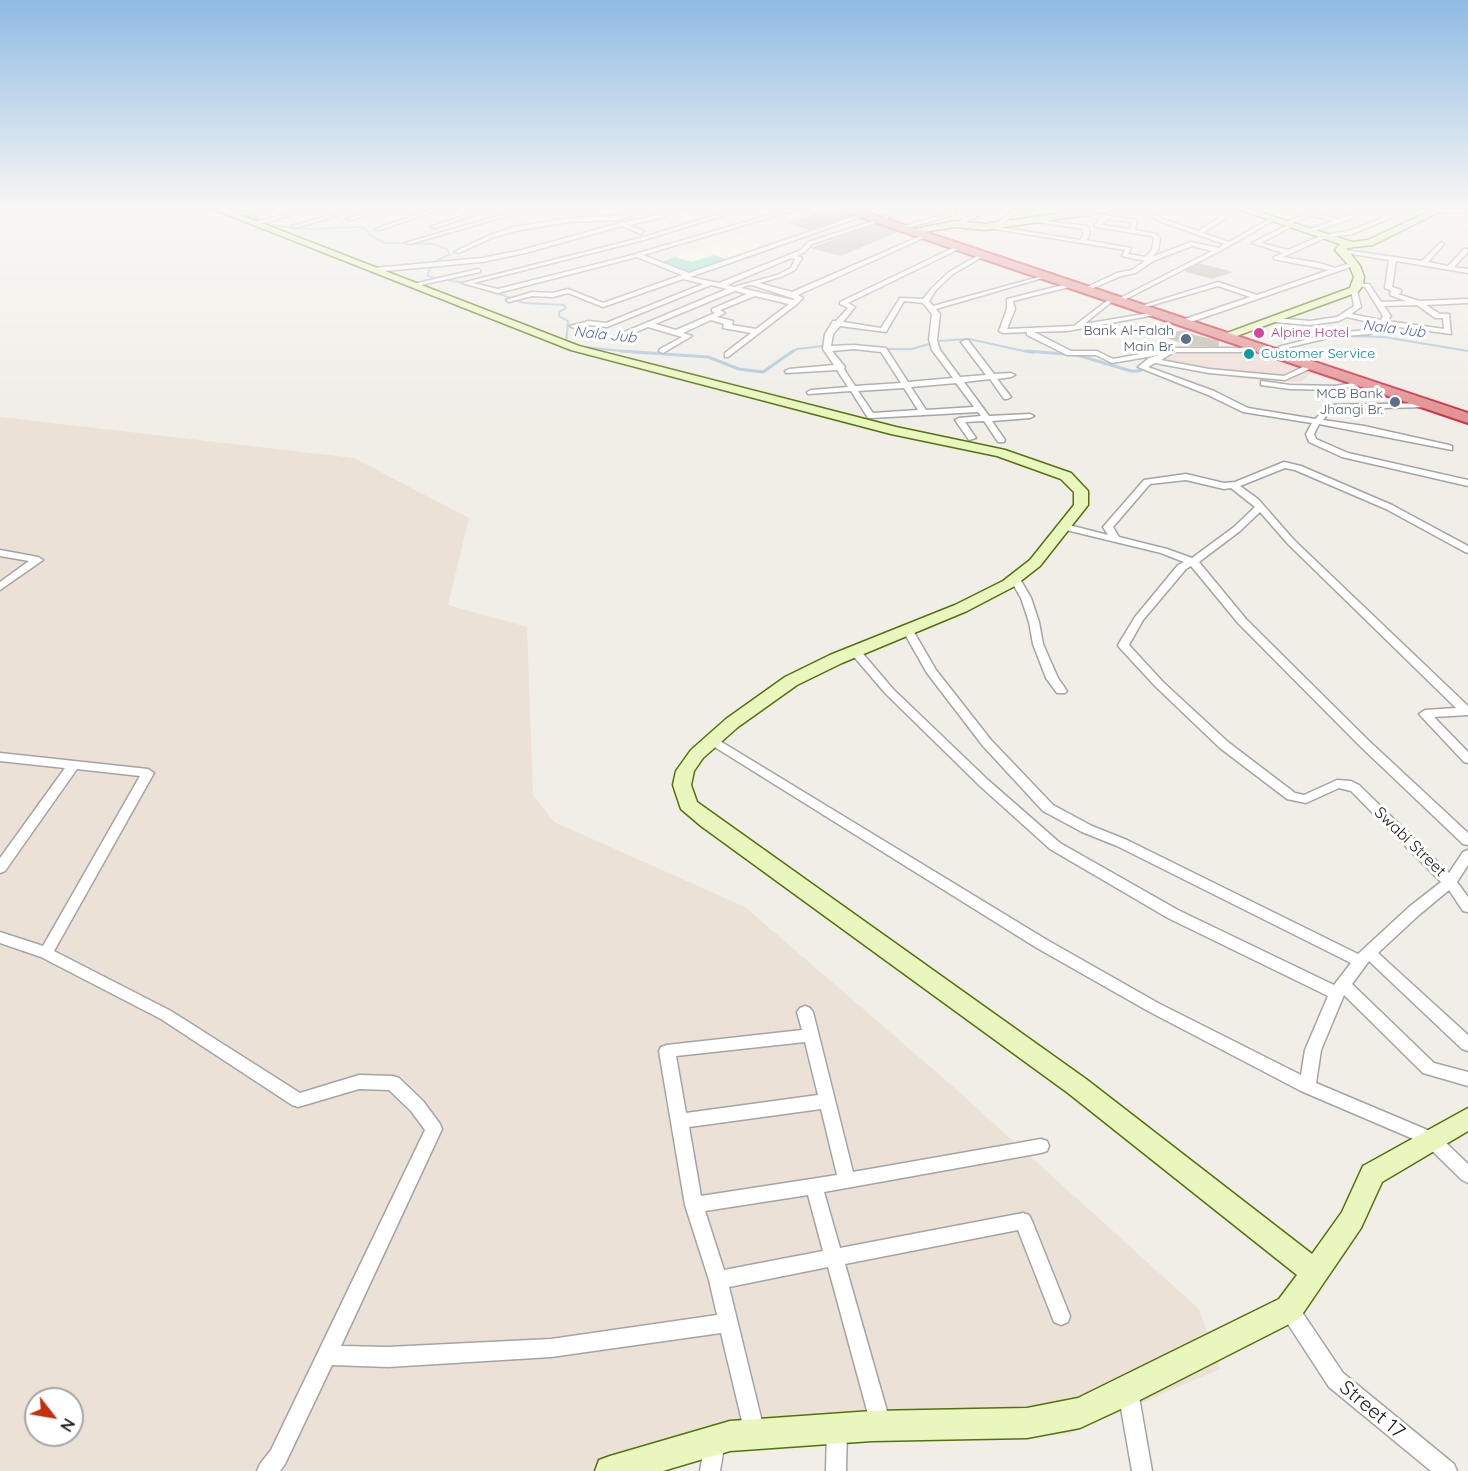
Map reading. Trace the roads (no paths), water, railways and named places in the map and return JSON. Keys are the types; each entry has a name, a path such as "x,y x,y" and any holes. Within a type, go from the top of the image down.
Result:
{"highway":[{"path":"1049,278 1144,306 1468,416"},
{"path":"1058,278 1156,314 1270,349 1312,366 1468,416"}],"street":[{"path":"393,278 575,348 895,431 1000,453 1043,466 1066,476 1081,492 1081,505 1035,563 1015,579 961,608 855,651 791,681 732,723 697,754 685,771 682,785 688,805 1077,1086 1316,1273"},
{"path":"412,285 449,278"},
{"path":"487,278 465,283 498,291 550,278"},
{"path":"509,300 532,294 553,295 568,291 603,305 681,278"},
{"path":"691,278 795,303"},
{"path":"719,286 739,278"},
{"path":"619,336 734,289 772,278"},
{"path":"792,295 826,278"},
{"path":"895,278 842,303 852,307 836,323 827,339 827,349 841,367 871,416 980,409"},
{"path":"925,301 946,278"},
{"path":"932,309 1038,278"},
{"path":"1089,288 1110,278"},
{"path":"1075,327 1117,299 1161,278"},
{"path":"1188,321 1318,278"},
{"path":"1274,320 1310,323 1339,319 1358,307 1356,287 1359,278"},
{"path":"1346,315 1383,323 1448,332 1446,316 1438,316 1419,303 1392,294 1399,291 1388,288 1390,278"},
{"path":"728,355 801,298 751,283"},
{"path":"574,326 589,323 607,326 711,284"},
{"path":"1144,306 1218,284 1259,298"},
{"path":"1071,285 1009,300 1011,309 1003,331 1028,332 1075,327 1156,314"},
{"path":"1028,332 1070,353 1097,353 1112,361 1173,350 1270,349 1332,335 1370,332 1383,323 1387,316 1367,285 1356,287 1231,335"},
{"path":"676,333 721,313 714,310 753,294"},
{"path":"836,323 883,330 902,299 925,301 936,314 934,343 1001,440"},
{"path":"1378,304 1468,301"},
{"path":"711,318 730,323 726,326 759,332"},
{"path":"648,324 688,336 663,351"},
{"path":"965,342 1007,396"},
{"path":"827,349 854,347 883,350 924,413"},
{"path":"1173,350 1142,367 1211,393 1246,410 1317,421 1449,448"},
{"path":"1152,360 1243,380 1290,387 1335,388 1364,383"},
{"path":"1209,371 1285,378 1312,366"},
{"path":"789,371 841,367"},
{"path":"811,392 1011,375"},
{"path":"1429,405 1330,407 1317,421 1310,434 1312,440 1345,455 1468,483"},
{"path":"972,438 959,420 1030,416"},
{"path":"1115,538 1108,527 1147,482 1186,477 1224,486 1233,485 1284,465 1298,468 1389,507 1468,550"},
{"path":"1233,485 1260,507 1291,542 1468,712"},
{"path":"1193,562 1251,518 1260,507"},
{"path":"1065,526 1164,551 1193,562 1242,621 1364,743 1468,841"},
{"path":"1434,531 1468,540"},
{"path":"0,553 38,560 0,587"},
{"name":"Swabi Street","path":"1193,562 1182,567 1168,583 1139,619 1123,645 1159,684 1224,745 1291,796 1306,799 1337,784 1347,784 1363,796 1450,882 1468,907"},
{"path":"1015,579 1026,598 1038,644 1052,678 1061,692"},
{"path":"907,629 932,670 987,743 1048,808 1087,829 1122,843 1364,957 1468,1045"},
{"path":"855,651 889,692 984,783 1055,846 1173,914 1340,989 1429,1068 1468,1079"},
{"path":"1468,712 1425,714 1468,759"},
{"path":"711,741 1042,944 1153,1007 1307,1086 1431,1139 1468,1175"},
{"path":"0,757 148,773 46,953"},
{"path":"0,868 74,765"},
{"path":"1307,1086 1313,1050 1340,989 1364,957 1414,910 1450,882 1468,855"},
{"path":"0,938 46,953 166,1015 298,1100 358,1082 393,1083 417,1106 434,1129 278,1457 267,1471"},
{"path":"805,1012 847,1181"},
{"path":"755,1434 718,1280 694,1205 667,1051 811,1035"},
{"path":"678,1121 828,1101"},
{"path":"610,1471 730,1436 881,1426 1027,1423 1080,1413 1289,1309 1352,1220 1372,1174 1468,1118"},
{"path":"694,1205 847,1181 1041,1146"},
{"path":"814,1186 881,1426"},
{"path":"718,1280 1023,1221 1061,1316"},
{"name":"Street 17","path":"1289,1309 1336,1380 1447,1471"},
{"path":"325,1354 387,1357 550,1348 728,1323"},
{"path":"1128,1391 1142,1471"},
{"path":"836,1471 837,1429"},
{"path":"710,1471 716,1440"}],"waterway":[{"name":"Nala Jub","path":"435,278 468,284"},
{"name":"Nala Jub","path":"489,290 524,303 564,305 566,308 559,312 559,316 568,321 566,344"},
{"name":"Nala Jub","path":"1344,336 1384,337 1468,351"},
{"name":"Nala Jub","path":"1282,346 1313,338"},
{"name":"Nala Jub","path":"883,349 912,349 939,341 969,339 1033,353"},
{"name":"Nala Jub","path":"574,346 624,351"},
{"name":"Nala Jub","path":"791,353 797,349 823,346"},
{"name":"Nala Jub","path":"624,351 708,357 739,369 763,372 793,351"},
{"name":"Nala Jub","path":"624,351 641,353"},
{"name":"Nala Jub","path":"1026,351 1077,355 1131,371 1139,371 1147,366"}],"place":[{"name":"Alpine Hotel","path":"1259,333"},
{"name":"Bank Al-Falah Main Br.","path":"1186,339"},
{"name":"Customer Service","path":"1249,354"},
{"name":"MCB Bank Jhangi Br.","path":"1395,402"}]}
